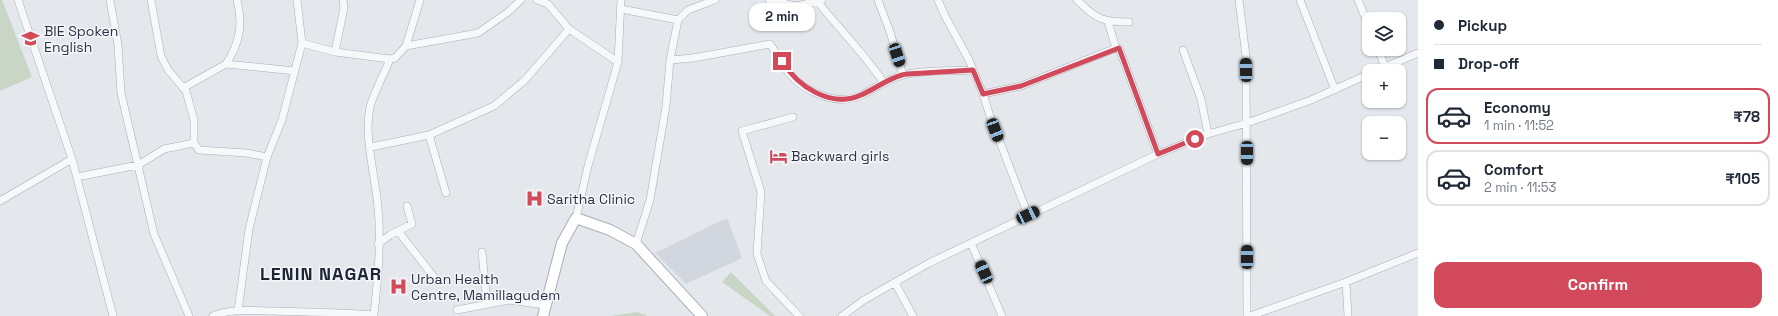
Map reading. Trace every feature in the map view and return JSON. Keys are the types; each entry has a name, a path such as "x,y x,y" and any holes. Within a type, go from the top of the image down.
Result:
{"street":[{"path":"18,0 72,159 113,316"},
{"path":"110,0 118,45 121,93 154,234 189,316"},
{"path":"151,0 161,56 168,70 186,91 194,120 194,143 198,150 246,153 267,157"},
{"path":"183,88 226,64 234,52 241,18 237,0"},
{"path":"238,311 249,229 267,157 282,120 302,43 297,0"},
{"path":"335,52 344,8 343,0"},
{"path":"302,43 335,52 390,59 395,58 406,46 420,0"},
{"path":"406,46 478,33 508,12 521,0"},
{"path":"537,0 548,2 569,29 618,62"},
{"path":"543,316 562,243 576,218 588,166 618,62 621,0"},
{"path":"636,244 650,200 666,106 670,60 678,20 688,10 715,0"},
{"path":"769,0 796,6 820,1 833,22 871,63 883,82"},
{"path":"878,0 903,74"},
{"path":"938,0 973,70 1028,215"},
{"path":"1078,0 1090,13 1108,22 1129,22"},
{"path":"1239,0 1246,56 1248,316 1346,282 1418,253"},
{"path":"1300,0 1334,90"},
{"path":"1358,0 1363,12"},
{"path":"621,9 678,20"},
{"path":"1108,22 1116,48 1119,48 1158,154"},
{"path":"371,147 429,135 494,106 525,80 569,29"},
{"path":"670,60 693,58 770,44 788,72 796,80 812,90 835,100 844,100 861,96 883,82 903,74 973,70"},
{"path":"983,94 1021,86 1116,48"},
{"path":"1183,50 1201,99 1208,134"},
{"path":"1392,64 1418,53"},
{"path":"213,316 218,313 238,311 343,312 374,316 378,277 378,244 377,200 371,147 370,107 390,59"},
{"path":"226,64 295,71"},
{"path":"842,316 864,300 928,263 1158,154 1208,134 1247,123 1334,90 1362,77"},
{"path":"793,117 742,131 761,192 757,254 766,281 799,316"},
{"path":"429,135 446,192"},
{"path":"77,177 138,165 164,149 194,143"},
{"path":"0,201 72,159"},
{"path":"378,244 412,224 407,206"},
{"path":"576,218 610,230 636,244 702,316"},
{"path":"398,231 437,281"},
{"path":"971,242 1002,316"},
{"path":"482,252 487,304"},
{"path":"1346,282 1348,316"},
{"path":"895,283 913,316"},
{"path":"457,310 509,300 545,305"}],"shaded area":[{"path":"727,218 742,258 686,284 655,253"}],"green space":[{"path":"0,0 2,0 32,77 0,91"},
{"path":"731,272 775,316 770,316 722,282"},
{"path":"637,312 648,316 611,316"}],"place":[{"name":"BIE Spoken English","path":"31,39"},
{"name":"Backward girls","path":"778,156"},
{"name":"Saritha Clinic","path":"534,199"},
{"name":"Urban Health Centre, Mamillagudem","path":"398,287"}],"district":[{"name":"LENIN NAGAR","path":"321,274"}],"route":[{"path":"782,61 788,72 796,80 812,90 835,100 844,100 861,96 883,82 903,74 973,70 983,94 1021,86 1119,48 1148,123 1158,154 1195,139"}]}
